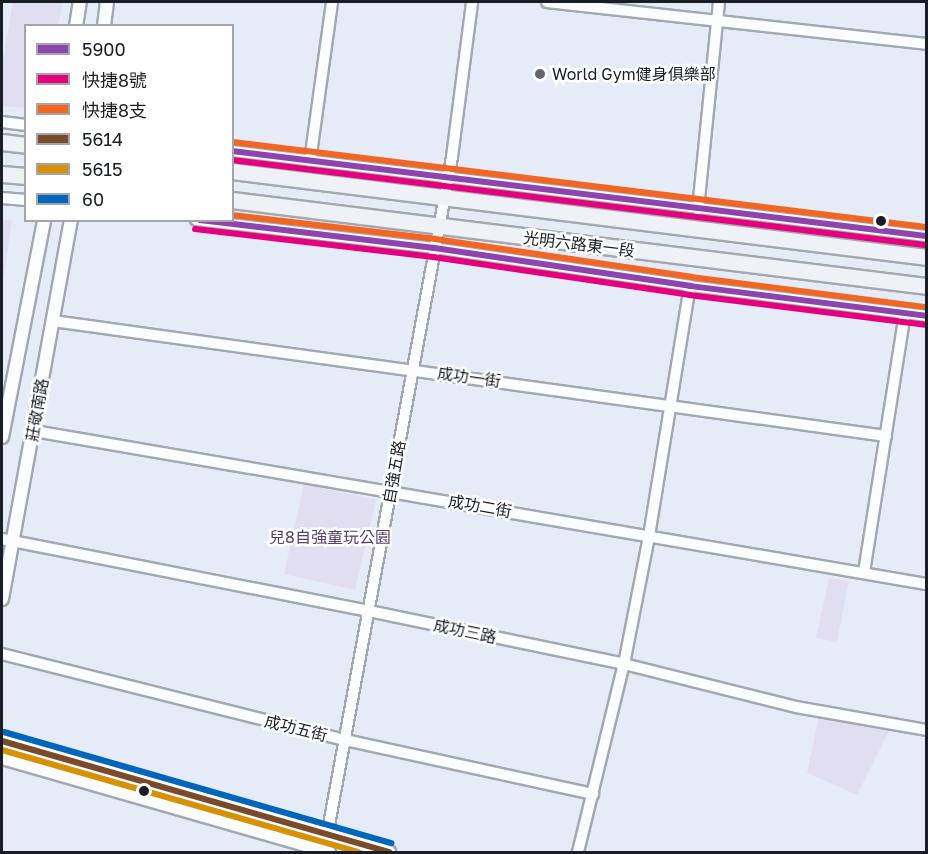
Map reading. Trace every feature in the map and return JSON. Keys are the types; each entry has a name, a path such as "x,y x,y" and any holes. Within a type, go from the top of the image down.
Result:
{"main road":[{"path":"2,142 24,145"},
{"name":"光明六路東一段","path":"234,171 927,257"},
{"path":"2,174 24,176"},
{"name":"光明六路東一段","path":"234,200 927,286"}],"street":[{"path":"76,24 80,2"},
{"path":"104,24 107,2"},
{"path":"310,161 332,2"},
{"name":"自強五路","path":"325,852 437,226 452,157 472,2"},
{"path":"548,2 927,44"},
{"path":"698,209 719,2"},
{"path":"2,122 24,125"},
{"path":"234,152 927,237"},
{"path":"2,198 24,200"},
{"name":"莊敬南路","path":"2,437 44,222"},
{"name":"莊敬南路","path":"2,599 7,540 34,431 71,222"},
{"name":"光明六路東一段","path":"213,222 434,248 690,286 927,316"},
{"path":"578,852 624,664 649,536 690,286"},
{"path":"864,572 905,313"},
{"name":"成功一街","path":"53,321 886,436"},
{"name":"成功二街","path":"34,431 391,490 927,584"},
{"name":"成功三路","path":"7,540 624,664 796,707 927,730"},
{"name":"成功五街","path":"2,654 345,740 593,794"},
{"path":"2,741 389,852"},
{"path":"2,758 325,852"}],"green space":[{"path":"13,2 63,2 58,24 24,24 24,108 2,106 2,63"},
{"path":"2,219 12,221 2,290"},
{"name":"兒8自強童玩公園","path":"304,484 376,500 355,590 284,574"},
{"path":"829,578 849,581 837,642 816,638"},
{"path":"820,710 893,723 857,795 807,773"}],"transit line":[{"name":"快捷8支","path":"234,142 926,227"},
{"name":"5900","path":"234,151 926,236"},
{"name":"快捷8號","path":"234,160 925,245"},
{"name":"快捷8支","path":"234,215 435,239 691,277 926,307"},
{"name":"5900","path":"217,222 434,248 690,286 926,316"},
{"name":"快捷8號","path":"195,229 433,257 689,295 925,325"},
{"name":"60","path":"4,732 391,843"},
{"name":"5614","path":"2,741 389,852"},
{"name":"5615","path":"2,750 358,852"}],"place":[{"name":"World Gym健身俱樂部","path":"540,74"}]}
